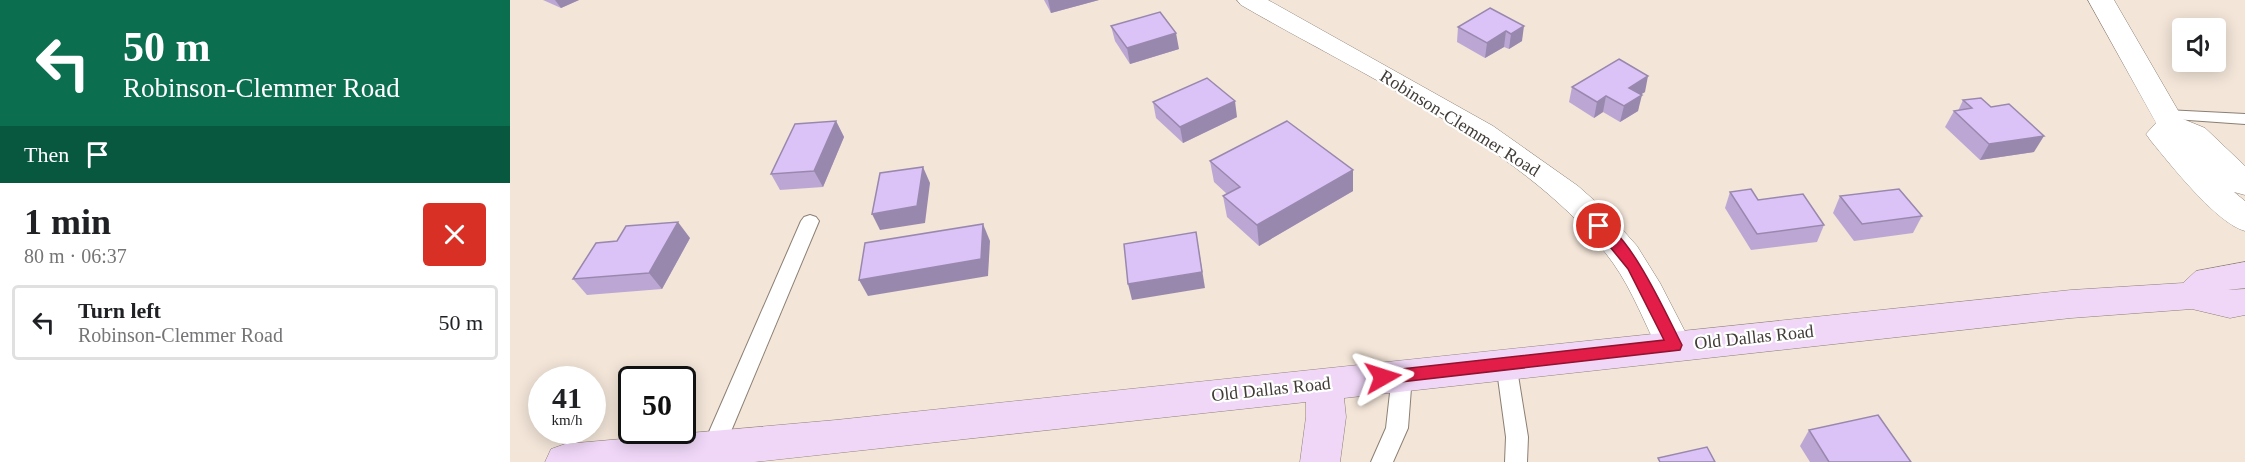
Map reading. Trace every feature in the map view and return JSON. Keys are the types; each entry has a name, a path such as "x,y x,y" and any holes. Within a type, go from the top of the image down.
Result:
{"main road":[{"path":"2192,296 2208,280 2245,275"},
{"name":"Old Dallas Road","path":"565,462 657,458 713,448 2071,304 2192,296 2230,304 2245,302"},
{"path":"1320,462 1326,417 1324,383"}],"street":[{"name":"Robinson-Clemmer Road","path":"1250,0 1484,134 1542,173 1567,193 1616,243 1634,267 1674,345"},
{"path":"2101,0 2169,120 2194,135 2245,184"},
{"path":"2169,120 2161,134 2194,172 2245,220"}],"lane":[{"path":"2169,120 2245,119"},
{"path":"713,448 810,221"},
{"path":"1506,363 1518,437 1516,462"},
{"path":"1382,462 1397,428 1402,375"}],"building":[{"path":"1490,8 1524,26 1511,34 1506,31 1487,43 1458,27"},
{"path":"1160,12 1176,33 1127,48 1111,26"},
{"path":"1619,59 1648,76 1629,88 1642,95 1624,106 1606,96 1597,102 1572,87"},
{"path":"1207,78 1235,101 1180,127 1153,102"},
{"path":"1981,98 1991,107 2009,104 2044,136 1989,144 1954,111 1972,108 1963,100"},
{"path":"836,121 814,171 771,174 795,124"},
{"path":"1287,121 1353,170 1257,225 1223,196 1240,187 1210,161"},
{"path":"923,167 917,206 872,214 880,173"},
{"path":"1751,189 1758,200 1803,194 1824,225 1757,234 1730,192"},
{"path":"1899,189 1922,216 1862,224 1840,196"},
{"path":"678,222 649,273 573,279 596,243 617,241 626,226"},
{"path":"983,224 981,259 859,280 865,243"},
{"path":"1196,232 1202,272 1128,284 1124,244"},
{"path":"1878,415 1911,462 1829,462 1809,430"},
{"path":"1707,447 1715,462 1660,462 1658,458"}],"route":[{"path":"1383,377 1674,345 1634,267 1616,243 1599,226"}]}
